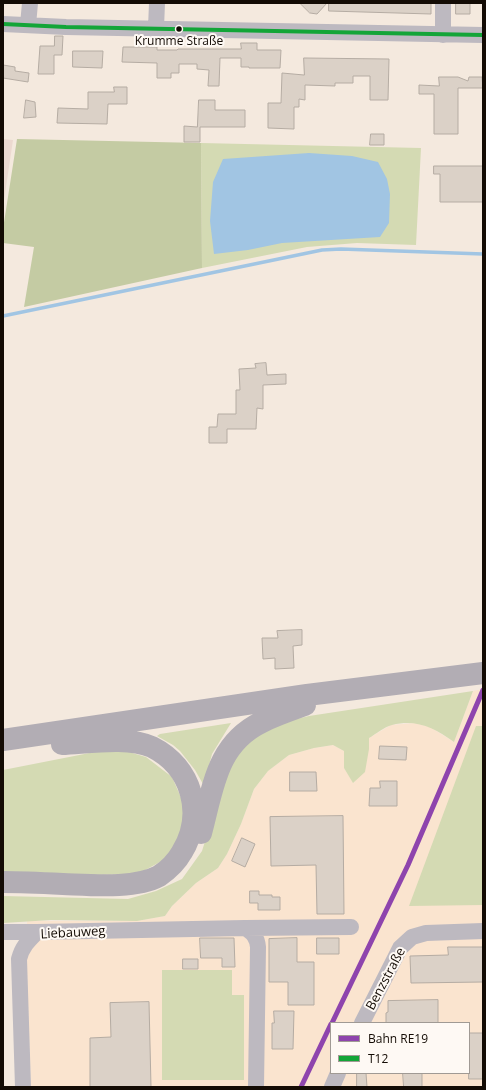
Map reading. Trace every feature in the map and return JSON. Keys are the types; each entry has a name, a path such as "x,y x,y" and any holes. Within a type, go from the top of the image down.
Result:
{"highway":[{"path":"3,740 307,695 483,673"},
{"path":"3,750 123,730 305,705 451,677"},
{"path":"3,892 101,895 119,894 148,889 172,876 187,860 201,834 213,785 226,752 235,741 262,722 305,705"},
{"path":"3,882 104,886 144,881 158,876 179,858 188,843 192,828 194,814 193,798 187,781 167,757 151,747 122,741 31,745"}],"street":[{"path":"28,25 30,3"},
{"path":"156,28 157,3"},
{"path":"443,3 443,35"},
{"path":"3,24 66,27 483,36"},
{"name":"Liebauweg","path":"23,1087 19,959 22,949 27,941 37,932 351,927"},
{"path":"245,928 252,932 257,939 258,947 256,1087"},
{"name":"Benzstraße","path":"363,1022 400,948 412,937 426,933 483,931"},
{"path":"3,932 37,932"},
{"path":"332,1087 338,1074"}],"shaded area":[{"path":"3,139 13,140 3,207"},
{"path":"483,689 483,1087 31,1087 27,973 27,921 137,921 165,916 172,906 196,883 218,868 227,854 241,824 254,789 268,771 289,755 314,748 333,745 344,751 344,768 354,783 369,749 369,738 391,725 415,723 430,727 454,742 473,691"}],"green space":[{"path":"17,139 201,143 202,268 24,307 34,247 3,243 3,229"},
{"path":"201,143 421,148 416,245 357,243 307,247 202,268"},
{"path":"473,691 454,742 432,729 417,724 401,723 389,726 369,738 369,749 365,772 353,783 344,768 344,751 333,745 314,748 289,755 268,771 254,789 241,824 227,854 218,868 196,883 172,906 165,916 137,921 51,920 3,923 3,896 128,899 156,891 182,879 202,851 231,759 263,727 309,716"},
{"path":"231,723 212,754 203,784 195,770 180,751 173,745 157,736 160,734"},
{"path":"476,726 483,726 483,905 409,906"},
{"path":"115,748 146,757 172,777 183,802 184,829 169,857 138,874 3,877 3,770"},
{"path":"162,970 232,970 232,995 244,995 244,1080 162,1080"}],"water":[{"path":"309,153 352,156 378,162 387,179 390,194 389,223 380,237 282,243 248,250 214,254 210,221 213,182 223,159"}],"building":[{"path":"300,3 327,3 317,14 310,13"},
{"path":"329,3 431,3 431,14 329,11"},
{"path":"456,3 470,3 470,14 456,14"},
{"path":"55,36 63,36 62,55 54,55 54,74 38,74 40,46 54,46"},
{"path":"241,43 257,43 257,50 281,50 280,68 241,67 241,58 220,58 219,86 208,86 209,70 197,69 197,64 179,64 179,73 171,73 171,78 157,78 157,63 122,62 123,47 157,47 157,50 241,49"},
{"path":"73,51 103,51 102,68 73,67"},
{"path":"304,58 389,59 388,100 370,100 370,76 353,76 353,83 335,83 335,86 305,85 305,100 299,99 299,107 294,107 294,129 268,128 268,103 281,103 282,73 304,75"},
{"path":"3,65 15,67 15,71 29,73 28,82 3,78"},
{"path":"439,77 458,77 468,81 469,77 482,77 483,88 458,88 458,134 434,134 434,94 419,94 419,85 439,86"},
{"path":"114,87 127,87 127,104 108,104 107,124 57,123 58,108 88,109 88,92 114,92"},
{"path":"26,100 35,102 36,117 24,118"},
{"path":"199,100 215,100 215,110 245,110 245,127 200,127 200,142 184,142 184,126 197,127"},
{"path":"371,134 384,134 384,145 370,145"},
{"path":"434,166 483,166 483,202 440,202 440,174 434,174"},
{"path":"266,363 267,375 286,374 286,384 263,385 263,409 257,408 256,429 227,429 227,443 209,443 209,427 217,427 218,414 236,414 236,390 240,390 239,369 256,368 255,364"},
{"path":"302,630 302,645 293,646 294,668 275,669 275,658 263,659 262,638 278,638 277,631"},
{"path":"380,746 407,747 406,760 379,759"},
{"path":"290,772 316,772 317,791 290,791"},
{"path":"380,781 397,781 397,806 369,806 370,788 380,788"},
{"path":"343,816 344,914 317,914 316,865 271,866 270,817"},
{"path":"242,838 255,844 245,867 232,861"},
{"path":"250,891 259,891 259,895 272,895 272,897 280,897 280,910 258,910 258,903 250,903"},
{"path":"200,938 234,938 235,967 222,967 222,958 201,958"},
{"path":"297,938 297,962 314,962 314,1005 288,1005 288,982 269,982 269,939"},
{"path":"317,938 339,938 339,954 317,954"},
{"path":"448,947 483,947 483,982 411,983 410,956 448,955"},
{"path":"183,959 198,959 198,969 183,969"},
{"path":"438,1000 438,1022 386,1022 388,1001"},
{"path":"149,1002 151,1087 90,1087 90,1038 111,1037 110,1003"},
{"path":"274,1011 294,1011 293,1049 272,1049 272,1023 274,1023"},
{"path":"470,1033 483,1033 483,1079 469,1079"},
{"path":"357,1074 366,1074 367,1087 357,1087"},
{"path":"403,1074 422,1074 422,1087 404,1087"}],"waterway":[{"path":"3,316 322,250 341,249 483,254"}],"rail line":[{"name":"RE19","path":"332,1022 408,865 483,690"},
{"name":"RE19","path":"301,1087 330,1026"}],"transit line":[{"name":"T12","path":"3,24 66,27 483,35"}],"place":[{"name":"Krumme Straße","path":"179,29"}]}
